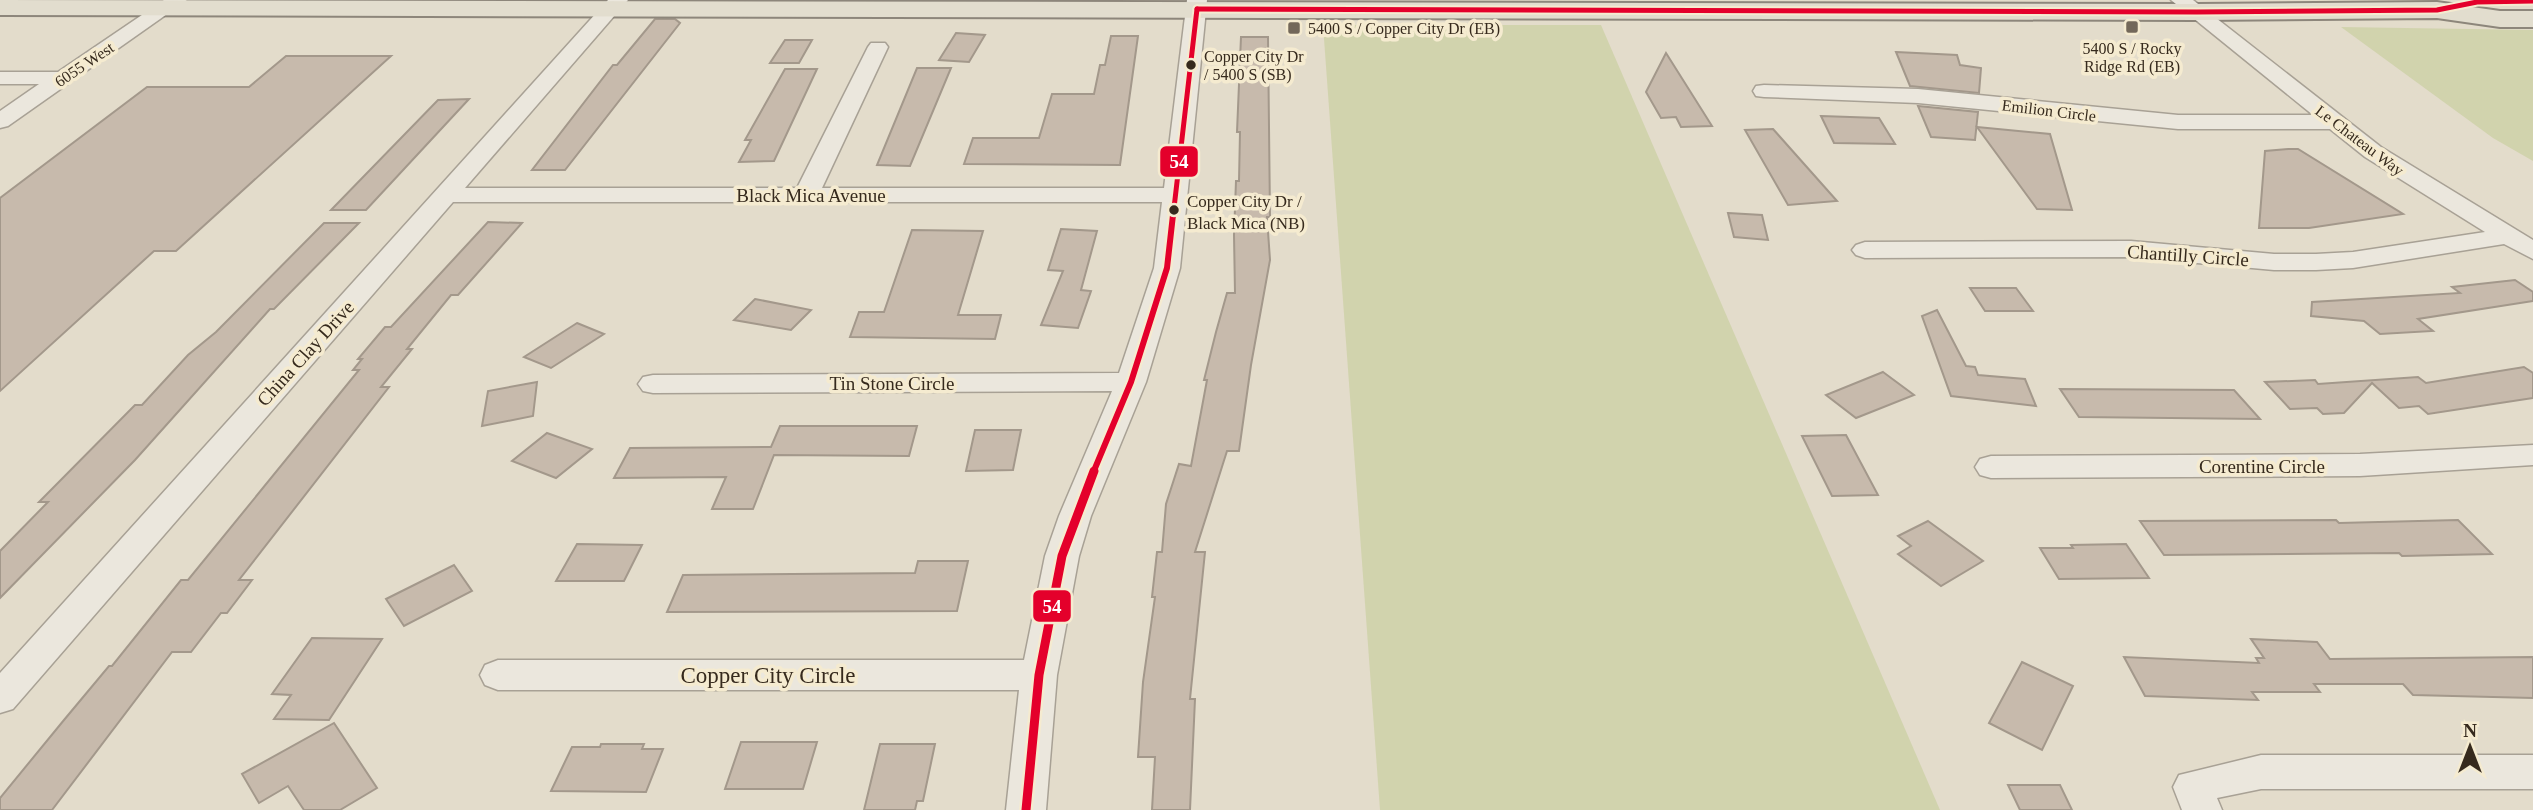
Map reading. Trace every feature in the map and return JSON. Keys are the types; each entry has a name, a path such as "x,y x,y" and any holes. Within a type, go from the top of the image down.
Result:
{"main road":[{"path":"2437,10 2477,2 2533,1"},
{"path":"0,7 172,4 2189,6 2437,10 2500,19 2533,19"}],"street":[{"name":"6055 West","path":"0,121 172,4"},
{"name":"China Clay Drive","path":"0,698 614,4"},
{"path":"1026,810 1039,674 1054,587 1064,548 1131,382 1167,268 1197,5"},
{"name":"Le Chateau Way","path":"2189,6 2334,122 2410,177 2533,251"},
{"path":"806,195 878,47"},
{"path":"0,78 63,78"},
{"name":"Emilion Circle","path":"1765,91 1918,96 2178,122 2334,122"},
{"name":"Black Mica Avenue","path":"446,195 1176,195"},
{"name":"Chantilly Circle","path":"1865,250 2131,249 2274,262 2316,262 2353,260 2508,236"},
{"name":"Tin Stone Circle","path":"653,384 1131,382"},
{"name":"Corentine Circle","path":"1991,467 2360,466 2533,455"},
{"name":"Copper City Circle","path":"498,675 1039,674"},
{"path":"2202,810 2193,787 2261,772 2533,772"}],"green space":[{"path":"1323,25 1601,25 1940,810 1380,810"},
{"path":"2341,27 2533,30 2533,161 2493,138"}],"building":[{"path":"655,19 675,19 680,23 565,170 532,170 613,65 617,65"},
{"path":"956,33 985,35 969,62 939,60"},
{"path":"1111,36 1138,36 1120,165 964,164 973,138 1039,138 1052,94 1094,94 1100,65 1105,65"},
{"path":"1241,37 1268,37 1270,217 1267,217 1270,260 1239,451 1227,451 1195,552 1205,552 1190,699 1195,699 1190,810 1152,810 1155,757 1138,757 1143,682 1155,597 1152,597 1157,552 1162,552 1166,504 1179,464 1191,466 1207,380 1204,380 1216,332 1227,293 1235,293 1234,235 1236,181 1239,181 1240,132 1237,132"},
{"path":"785,40 812,40 799,63 770,63"},
{"path":"1896,52 1957,55 1960,65 1981,68 1979,93 1910,86"},
{"path":"1666,53 1712,126 1681,127 1676,117 1661,118 1646,92"},
{"path":"286,56 391,56 176,251 154,251 0,391 0,198 147,87 249,87"},
{"path":"917,68 951,68 910,166 877,165"},
{"path":"785,69 817,69 774,161 739,162 751,140 745,140"},
{"path":"469,99 366,210 331,210 438,100"},
{"path":"1918,106 1978,112 1975,140 1931,137"},
{"path":"1821,116 1879,118 1895,144 1834,143"},
{"path":"1977,127 2050,134 2072,210 2037,209"},
{"path":"1773,129 1837,201 1788,205 1745,130"},
{"path":"2298,149 2403,214 2309,228 2259,228 2265,151"},
{"path":"1728,213 1762,215 1768,240 1734,237"},
{"path":"488,222 522,223 458,295 451,295 407,349 412,349 381,387 389,387 239,580 252,580 227,613 221,613 191,652 172,652 52,810 0,810 0,798 181,580 188,580 359,370 353,370 362,359 358,359 385,327 391,327"},
{"path":"324,223 359,223 274,309 270,309 135,460 0,598 0,551 48,502 39,502 135,405 142,405 188,355 216,332"},
{"path":"1061,229 1097,231 1081,290 1091,291 1078,328 1041,325 1063,271 1048,270"},
{"path":"912,230 983,231 958,315 1001,315 995,339 850,337 859,312 884,312"},
{"path":"2515,280 2533,292 2533,301 2418,319 2433,331 2380,334 2364,321 2311,316 2312,302 2460,293 2452,287"},
{"path":"1970,288 2016,288 2033,311 1985,311"},
{"path":"755,299 811,310 791,330 734,320"},
{"path":"1937,310 1966,366 1975,367 1978,375 2025,379 2036,406 1951,396 1922,316"},
{"path":"577,323 604,334 551,368 524,357"},
{"path":"2524,367 2533,373 2533,398 2428,414 2419,406 2399,408 2372,383 2344,413 2323,414 2317,408 2290,409 2265,382 2315,380 2318,384 2418,377 2426,383"},
{"path":"1883,372 1914,395 1856,418 1826,395"},
{"path":"537,382 533,416 482,426 488,391"},
{"path":"2060,389 2234,390 2260,419 2079,417"},
{"path":"780,426 917,426 909,456 774,455 753,509 712,509 726,477 614,478 630,448 771,447"},
{"path":"975,430 1021,430 1013,470 966,471"},
{"path":"547,433 592,449 556,478 512,461"},
{"path":"1846,435 1878,495 1832,496 1802,436"},
{"path":"2336,520 2339,523 2458,520 2492,554 2164,555 2140,521"},
{"path":"1928,521 1983,561 1941,586 1898,554 1911,546 1898,536"},
{"path":"577,544 642,545 624,581 556,581"},
{"path":"2126,544 2149,578 2059,579 2040,548 2073,548 2071,545"},
{"path":"918,561 968,561 957,611 667,612 683,575 915,573"},
{"path":"454,565 472,591 404,626 386,599"},
{"path":"312,638 382,639 329,720 274,719 291,695 272,694"},
{"path":"2251,639 2317,642 2330,659 2533,657 2533,698 2413,695 2403,684 2314,684 2320,692 2252,692 2258,700 2145,696 2124,657 2259,663 2256,658 2264,658"},
{"path":"2022,662 2073,686 2042,750 1989,723"},
{"path":"334,723 377,788 340,810 304,810 288,786 259,803 242,774"},
{"path":"741,742 817,742 803,789 725,789"},
{"path":"601,744 644,744 642,749 663,749 646,792 551,791 572,747 600,747"},
{"path":"880,744 935,744 923,801 917,801 915,810 864,810"},
{"path":"2008,785 2060,785 2072,810 2020,810"}],"transit line":[{"name":"54","path":"1197,9 2197,12 2437,10 2477,2 2533,1"},
{"name":"54","path":"1026,810 1039,675 1062,556 1075,516 1131,382 1167,268 1197,9"}],"place":[{"name":"5400 S / Rocky Ridge Rd (EB)","path":"2132,27"},
{"name":"5400 S / Copper City Dr (EB)","path":"1294,28"},
{"name":"Copper City Dr / 5400 S (SB)","path":"1191,65"},
{"name":"Copper City Dr / Black Mica (NB)","path":"1174,210"}]}
